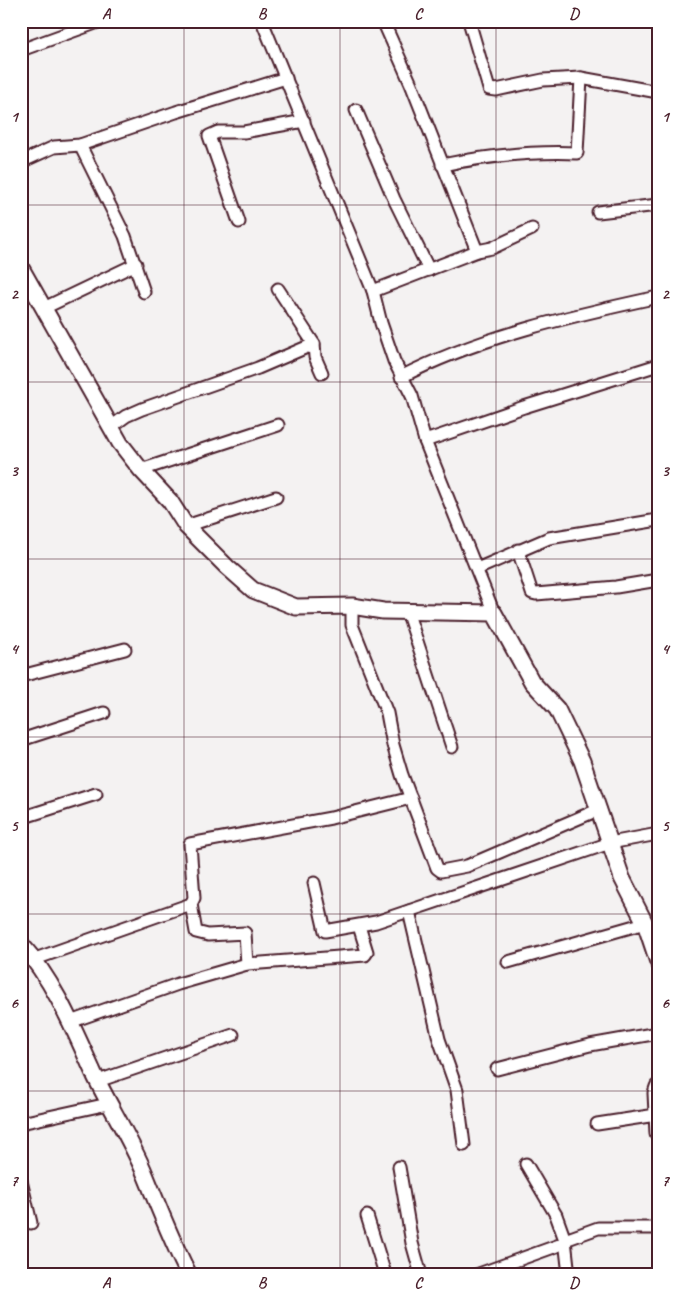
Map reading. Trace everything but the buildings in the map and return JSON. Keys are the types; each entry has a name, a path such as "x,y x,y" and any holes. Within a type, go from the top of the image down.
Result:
{"street":[{"path":"21,50 101,21"},
{"path":"262,21 373,291 381,323 401,376 412,396 425,441 494,613 532,682 557,709 582,760 622,878 645,923 658,962"},
{"path":"383,21 411,84 477,251"},
{"path":"469,21 489,89 496,90 543,80 581,78 658,92"},
{"path":"21,162 54,147 80,145 176,112 286,78"},
{"path":"442,165 471,159 542,151 577,153 581,78"},
{"path":"356,110 394,200 429,270"},
{"path":"239,222 209,136 218,132 244,132 304,121"},
{"path":"80,145 124,236 136,264 144,292"},
{"path":"598,212 658,205"},
{"path":"373,291 477,251 492,248 532,229"},
{"path":"44,308 136,264"},
{"path":"21,268 110,427 141,470 170,501 186,526 253,590 296,607 352,606 383,611 494,613"},
{"path":"278,289 314,344 315,357 322,373"},
{"path":"401,376 462,348 590,312 658,297"},
{"path":"110,427 126,416 142,409 258,368 314,344"},
{"path":"425,441 524,407 658,366"},
{"path":"141,470 278,425"},
{"path":"186,526 276,497"},
{"path":"477,569 549,538 658,520"},
{"path":"518,550 528,583 532,592 536,594 616,587 658,580"},
{"path":"352,606 352,625 387,713 393,745 432,858 441,871 467,866 600,809"},
{"path":"407,611 452,747"},
{"path":"21,676 125,649"},
{"path":"21,740 104,713"},
{"path":"21,818 96,794"},
{"path":"247,964 244,932 208,935 196,932 191,904 194,898 190,844 330,818 411,798"},
{"path":"314,883 325,930 359,926 409,911 610,842 658,834"},
{"path":"35,959 191,904"},
{"path":"409,911 439,1039 457,1090 464,1145"},
{"path":"508,962 645,923"},
{"path":"70,1022 178,984 247,964 365,955 367,952 359,926"},
{"path":"21,944 35,959 48,978 108,1104 119,1119 145,1174 174,1248 189,1275"},
{"path":"498,1069 590,1045 658,1033"},
{"path":"98,1081 233,1035"},
{"path":"658,1087 656,1115 658,1134"},
{"path":"21,1123 108,1104"},
{"path":"597,1124 656,1115"},
{"path":"526,1164 556,1216 565,1242 569,1275"},
{"path":"399,1167 412,1243 421,1275"},
{"path":"21,1181 31,1223"},
{"path":"366,1216 384,1275 393,1275"},
{"path":"476,1275 598,1228 658,1228"}]}
